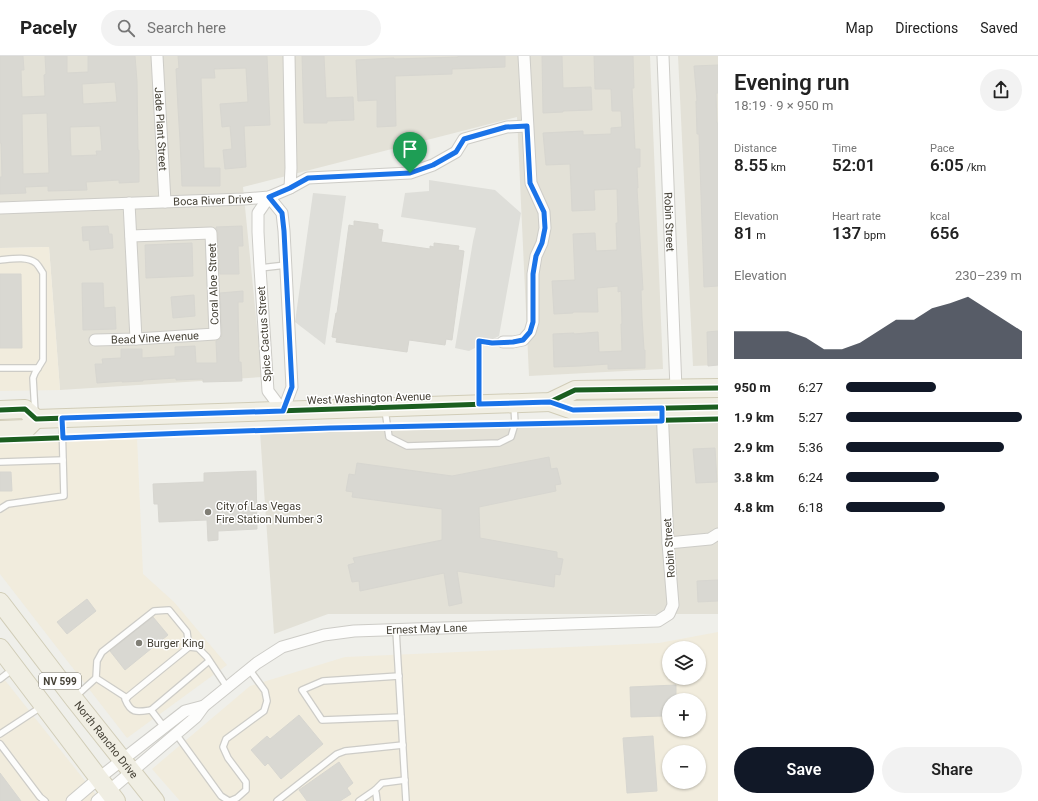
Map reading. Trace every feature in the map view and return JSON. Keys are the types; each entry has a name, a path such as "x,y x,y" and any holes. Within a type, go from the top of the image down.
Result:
{"main road":[{"name":"West Washington Avenue","path":"550,402 575,390 718,388"},
{"path":"573,410 607,401 658,398 676,389"},
{"path":"662,408 668,402 675,399 718,397"},
{"name":"West Washington Avenue","path":"36,419 550,402 573,410 718,407"},
{"path":"0,410 25,409 36,419 26,429 0,430"},
{"name":"North Rancho Drive","path":"0,602 74,699 155,801"},
{"name":"NV 599","path":"0,648 44,705 105,793"}],"street":[{"name":"Jade Plant Street","path":"158,56 165,202"},
{"path":"289,56 290,188"},
{"path":"503,342 523,340 530,332 533,322 533,274 536,256 542,243 545,228 544,212 530,183 524,56"},
{"name":"Robin Street","path":"663,56 676,389"},
{"name":"Boca River Drive","path":"0,208 269,197 308,178 410,173 433,165 456,152 464,139 506,127 527,126"},
{"path":"269,197 282,213 284,231 292,387 283,411"},
{"name":"Spice Cactus Street","path":"269,197 258,213 260,268 268,390 283,411"},
{"path":"129,203 136,339"},
{"name":"Coral Aloe Street","path":"131,236 211,233 215,334"},
{"name":"Bead Vine Avenue","path":"95,340 215,334"},
{"name":"Robin Street","path":"662,408 668,543 673,605 669,614"},
{"path":"668,543 710,539 718,534"},
{"name":"Ernest May Lane","path":"105,793 127,766 176,734 196,718 204,706 227,687 257,663 282,647 324,635 354,631 658,621 669,614"},
{"name":"Ernest May Lane","path":"72,801 105,793 127,766 164,728 185,711 204,706"}],"lane":[{"path":"0,260 24,259 35,262 44,273 43,360 33,378 36,419"},
{"path":"260,268 286,266"},
{"path":"479,404 479,341 492,343 503,342"},
{"path":"0,368 38,368"},
{"path":"385,408 389,437 407,446 499,443 511,437 515,424 514,403"},
{"path":"0,509 8,504 64,496 62,418"},
{"path":"0,462 63,460"},
{"path":"74,699 96,678 97,661 102,652 154,611 169,610 187,632 189,647"},
{"path":"396,630 406,801"},
{"path":"209,661 152,710 136,712 128,707 125,699 189,647 198,648 209,661 227,687"},
{"path":"0,679 15,668"},
{"path":"176,734 221,796 229,801 237,798 246,790 246,782 228,758 223,747 226,739 264,711 267,701 265,691 249,669"},
{"path":"399,676 323,680 302,690 322,720 401,717"},
{"path":"96,678 127,698"},
{"path":"0,734 44,705"},
{"path":"152,710 164,728"},
{"path":"0,744 40,797 46,801"},
{"path":"277,801 337,754 345,751 403,745"},
{"path":"359,801 382,783 405,780"},
{"path":"375,790 377,801"},
{"path":"34,801 40,797"}],"shaded area":[{"path":"0,56 650,56 663,369 529,376 517,117 243,187 262,377 60,390 49,247 0,248"},
{"path":"678,56 718,56 718,365 693,366"},
{"path":"429,180 495,190 521,213 499,336 469,351 455,348 476,228 401,217 405,193 429,191"},
{"path":"313,193 346,196 325,345 295,322"},
{"path":"49,247 60,390 0,391 0,248"},
{"path":"718,416 718,614 328,614 274,634 260,432"},
{"path":"137,437 143,574 174,602 227,665 127,738 0,574 0,441"},
{"path":"718,632 718,801 180,801 152,769 250,686 345,657 662,642 662,685 706,685 706,641 670,641"},
{"path":"0,674 101,801 0,801"}],"building":[{"path":"0,56 23,56 24,70 21,70 22,97 45,96 45,56 67,56 67,73 88,72 88,56 135,56 137,81 139,182 119,183 119,180 86,182 87,190 48,191 48,186 25,187 26,193 0,194 0,177 2,177 0,143","holes":["115,82 117,102 83,104 82,84","47,113 49,173 23,174 22,114","100,126 102,151 96,151 97,155 71,156 70,127"]},
{"path":"178,56 267,56 270,125 244,126 246,167 225,169 223,150 232,149 230,126 222,127 220,104 248,102 246,68 214,69 215,78 201,78 204,168 220,168 220,186 182,186 176,69 179,68"},
{"path":"302,56 324,56 326,98 353,97 354,120 327,121 327,123 304,123"},
{"path":"458,56 505,56 505,67 452,69 452,74 395,76 396,126 377,127 377,100 358,101 356,60"},
{"path":"542,56 562,56 563,88 591,87 592,110 543,113"},
{"path":"594,56 633,56 634,88 632,88 635,149 640,149 640,167 637,167 637,188 643,290 641,290 645,368 608,369 608,364 554,367 553,334 598,332 599,352 622,351 621,291 618,292 618,286 597,288 598,312 554,314 552,281 575,280 573,234 595,233 596,251 617,250 617,189 594,190 595,210 572,211 570,164 546,165 543,133 583,131 583,135 611,134 611,128 622,127 621,111 612,111 611,89 595,89"},
{"path":"718,65 718,93 716,93 718,123 718,286 704,287 699,134 697,134 697,101 694,66"},
{"path":"354,221 378,224 378,229 383,230 381,242 430,249 430,246 434,247 434,243 459,246 458,250 464,251 452,340 446,339 445,345 409,340 407,352 336,342 337,338 332,337 337,313 349,225 354,226"},
{"path":"108,226 109,234 112,234 113,248 90,250 89,240 83,241 82,227"},
{"path":"242,226 243,246 238,246 239,274 220,274 218,233 216,227"},
{"path":"192,243 193,276 146,278 145,245"},
{"path":"0,274 21,274 22,348 0,348"},
{"path":"82,283 103,283 104,308 115,307 116,329 83,330"},
{"path":"243,291 243,302 238,302 239,362 241,362 242,381 203,382 203,379 176,380 176,378 97,383 95,364 103,364 102,359 121,358 121,349 142,349 142,358 175,356 175,347 195,346 196,363 217,363 216,341 221,338 222,334 220,293"},
{"path":"194,295 195,316 173,318 171,297"},
{"path":"718,331 718,365 708,366 707,332"},
{"path":"715,448 717,482 696,483 693,449"},
{"path":"549,457 551,469 557,468 561,484 555,485 556,491 479,507 480,538 557,552 557,558 563,559 560,575 555,574 554,587 457,571 462,603 449,606 444,573 360,591 359,581 352,582 348,565 355,563 353,558 442,540 442,509 352,497 353,492 346,491 349,474 355,475 357,463 452,476"},
{"name":"City of Las Vegas Fire Station Number 3","path":"256,471 257,529 218,531 218,540 208,541 207,520 159,522 158,504 154,504 153,484 204,482 204,473"},
{"path":"0,472 11,472 12,491 0,491"},
{"path":"718,580 718,601 698,602 697,581"},
{"path":"87,599 96,611 67,634 57,622"},
{"name":"Burger King","path":"153,617 168,635 125,670 110,651"},
{"path":"676,685 676,693 662,693 662,716 631,717 630,687"},
{"path":"299,715 323,744 281,779 268,763 265,766 251,750 267,736 270,739"},
{"path":"653,736 657,791 627,793 623,738"},
{"path":"339,762 353,783 347,788 351,794 340,801 307,801 299,790"},
{"path":"0,773 21,801 0,801"}],"cycle path":[{"path":"0,410 25,409 36,419 550,402 575,390 718,388"},
{"path":"550,402 573,410 718,407"},
{"path":"0,440 330,428 718,419"}],"place":[{"name":"City of Las Vegas Fire Station Number 3","path":"208,512"},
{"name":"Burger King","path":"139,643"}],"route":[{"path":"527,126 530,183 544,212 545,228 542,243 536,256 533,274 533,322 530,332 523,340 492,343 479,341 479,404 550,402 573,410 662,408 662,421 330,428 63,438 62,418 283,411 292,387 284,231 282,213 269,197 308,178 410,173 433,165 456,152 464,139 506,127 527,126"}]}
